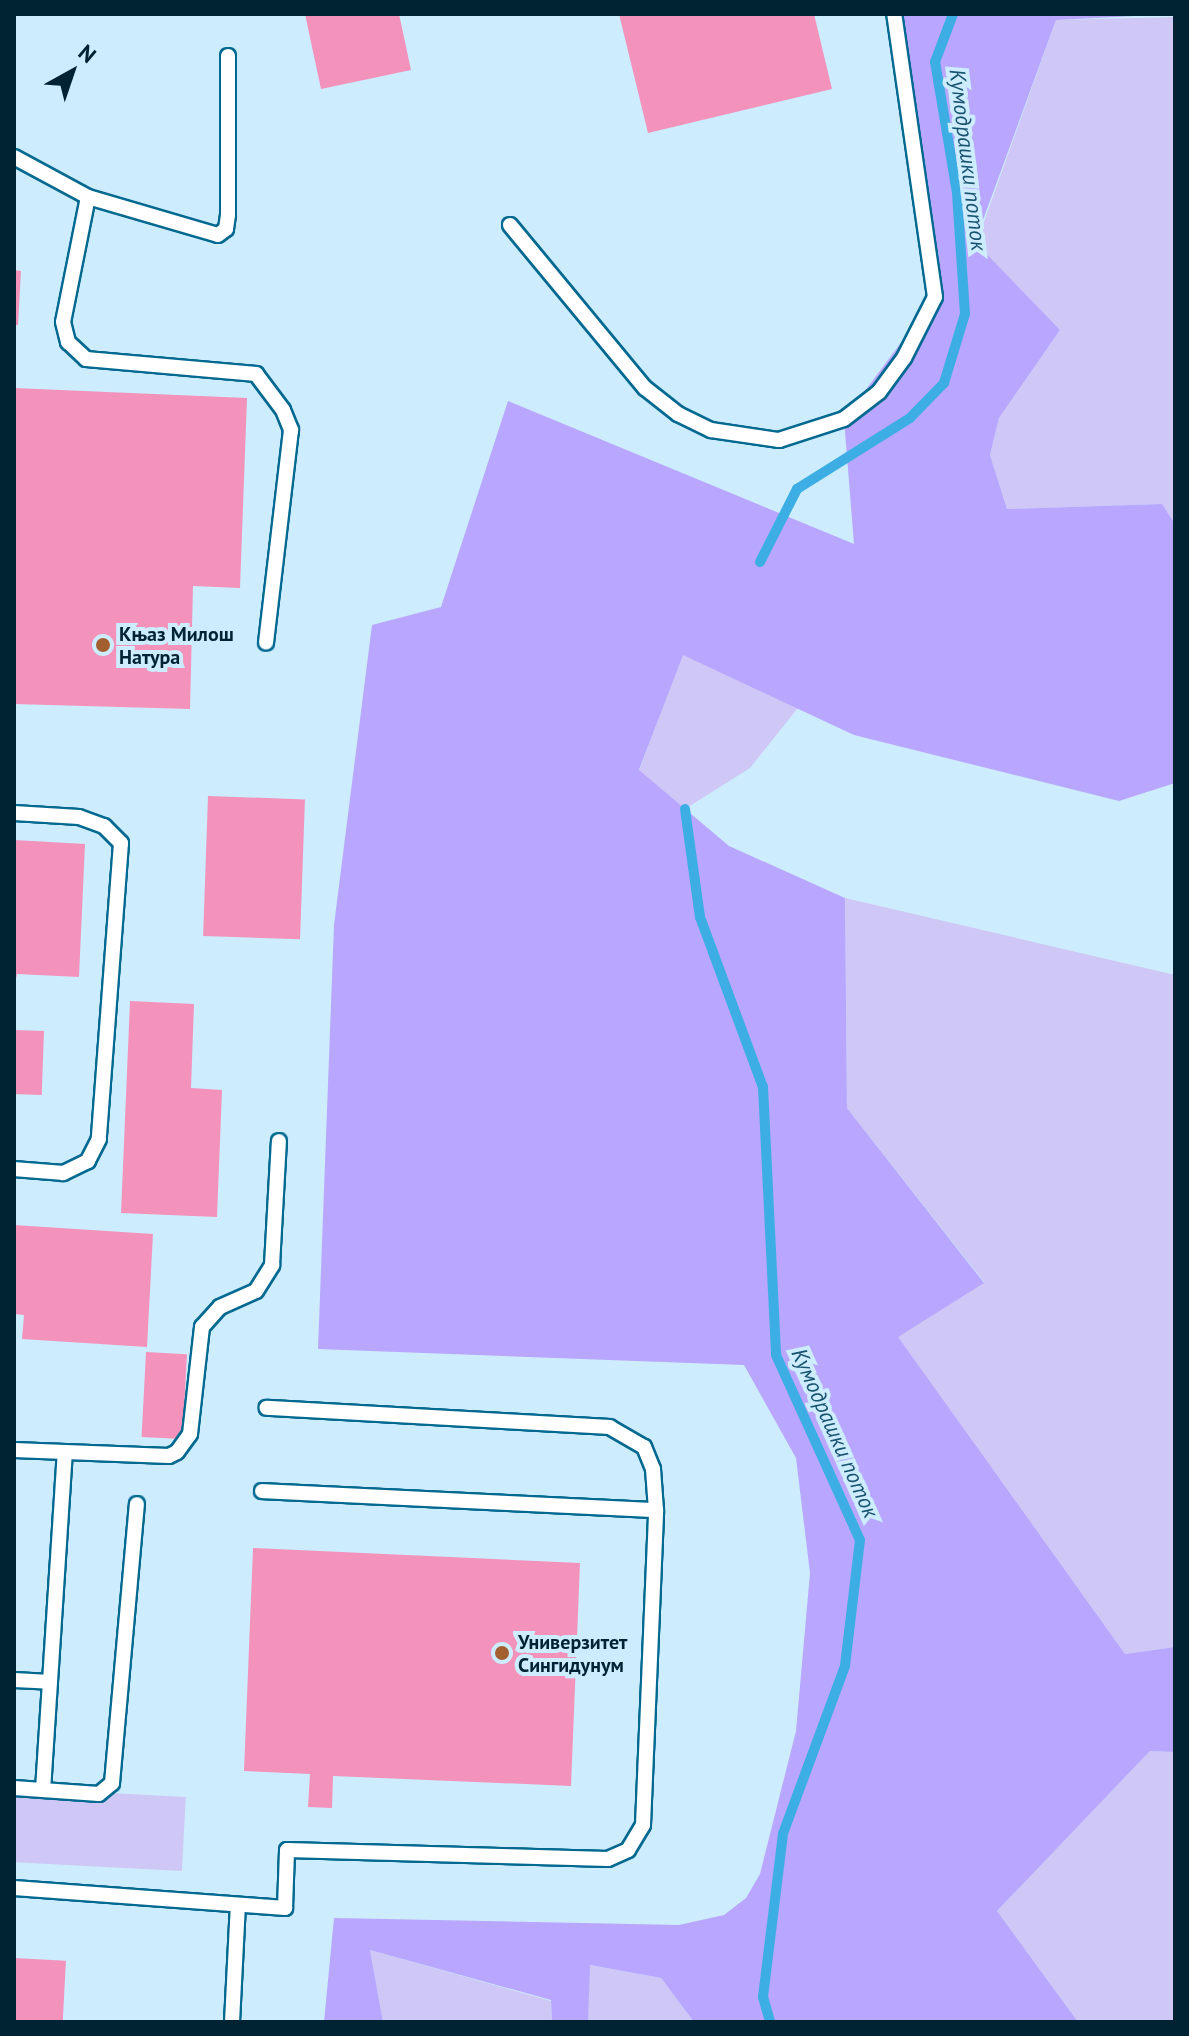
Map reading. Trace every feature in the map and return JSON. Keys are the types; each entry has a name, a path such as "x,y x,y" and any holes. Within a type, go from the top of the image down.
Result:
{"lane":[{"path":"510,225 645,388 678,414 711,430 779,440 844,419 879,392 904,358 935,297 894,14"},
{"path":"14,157 88,197 209,234 226,229 228,56"},
{"path":"88,197 63,322 68,342 86,359 256,374 283,410 291,430 266,643"},
{"path":"14,813 79,817 104,826 121,843 99,1139 88,1161 63,1173 14,1169"},
{"path":"14,1450 169,1456 184,1444 190,1434 202,1327 220,1307 256,1291 272,1265 279,1141"},
{"path":"14,1888 285,1908 287,1850 608,1859 628,1850 643,1825 647,1801 656,1510 653,1469 644,1447 610,1427 267,1408"},
{"path":"43,1790 65,1454"},
{"path":"262,1491 656,1510"},
{"path":"14,1788 99,1794 112,1783 137,1504"},
{"path":"14,1680 50,1682"},
{"path":"232,2022 238,1905"}],"shaded area":[{"path":"894,14 1175,14 1056,20 975,242 1060,330 999,418 990,455 1007,509 1162,504 1175,524 1175,783 1119,801 854,735 683,655 639,770 729,846 845,898 847,1108 984,1283 898,1337 1125,1654 1175,1647 1175,1752 1150,1751 997,1911 1078,2022 694,2022 661,1978 590,1965 588,2022 552,2022 551,2000 370,1950 383,2022 324,2022 334,1918 679,1925 724,1915 746,1898 760,1874 796,1731 810,1573 796,1458 744,1365 318,1349 334,925 372,625 441,607 508,401 854,544 844,419 935,297"},
{"path":"1175,17 1175,524 1162,504 1007,509 990,455 999,418 1060,330 974,250 1056,20"},
{"path":"686,622 824,689 797,709 750,768 685,809 639,771 676,672"},
{"path":"845,898 1175,975 1175,1647 1125,1654 897,1337 984,1282 847,1108"},
{"path":"1150,1751 1175,1752 1175,2022 1078,2022 997,1911"},
{"path":"14,1788 186,1797 182,1871 14,1862"},
{"path":"370,1950 551,2001 552,2022 383,2022"},
{"path":"589,1965 661,1978 694,2022 588,2022"}],"building":[{"path":"305,14 399,14 411,70 321,89"},
{"path":"619,14 814,14 832,89 648,133"},
{"path":"14,270 21,271 18,325 14,325"},
{"path":"14,388 247,398 240,588 193,586 190,709 14,704"},
{"path":"208,796 305,799 300,939 203,936"},
{"path":"14,840 85,844 79,977 17,974 14,987"},
{"path":"130,1001 194,1004 191,1088 222,1090 217,1217 121,1213"},
{"path":"14,1030 44,1031 42,1095 14,1094"},
{"path":"14,1225 153,1234 147,1347 22,1339 24,1315 14,1314"},
{"path":"146,1352 187,1354 182,1439 142,1437"},
{"path":"253,1548 580,1563 571,1786 333,1776 332,1808 308,1807 310,1774 244,1771"},
{"path":"14,1958 66,1961 63,2022 14,2022"}],"waterway":[{"name":"Кумодрашки поток","path":"760,562 797,489 910,418 944,383 965,314 957,193 935,62 953,14"},
{"name":"Кумодрашки поток","path":"685,809 700,917 763,1087 776,1355 860,1540 845,1666 783,1834 763,1997 770,2022"}],"place":[{"name":"Књаз Милош Натура","path":"103,645"},
{"name":"Универзитет Сингидунум","path":"502,1653"}]}
